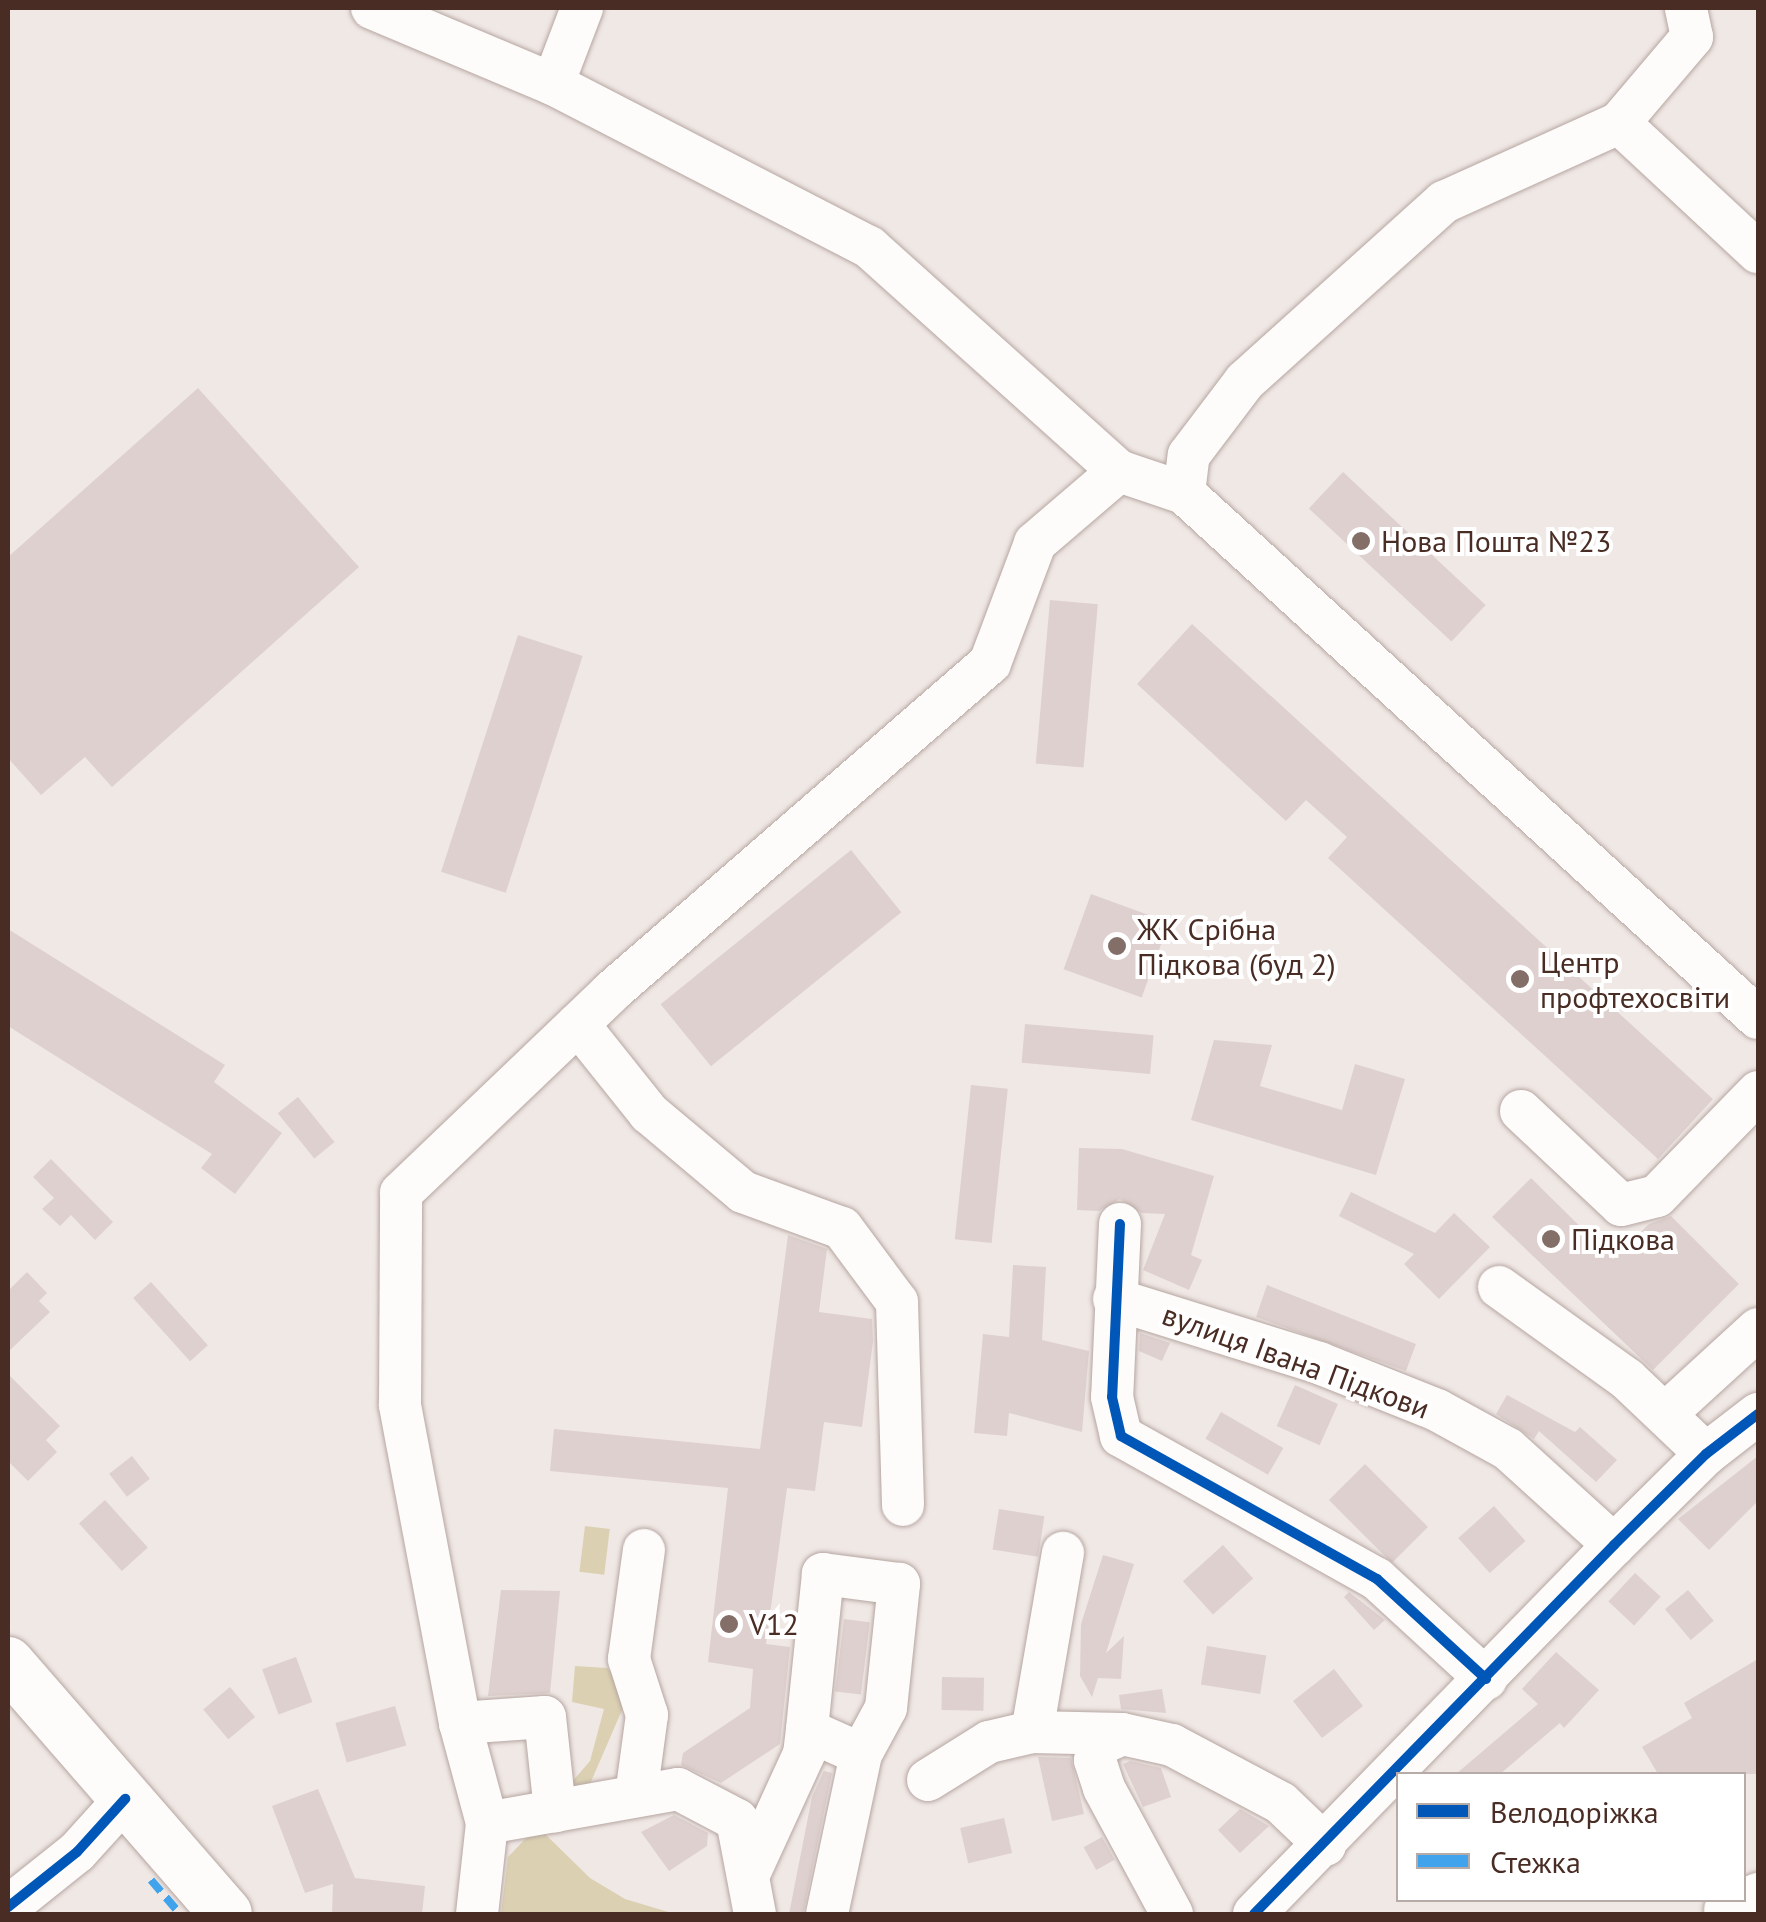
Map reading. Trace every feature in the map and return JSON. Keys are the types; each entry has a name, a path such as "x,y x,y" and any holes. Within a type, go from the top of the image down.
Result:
{"main road":[{"path":"8,1663 226,1914"}],"street":[{"path":"372,8 553,84 869,247 1118,471 1184,493 1758,1018"},
{"path":"553,84 582,8"},
{"path":"1184,493 1189,455 1246,382 1444,202 1620,123 1692,37 1686,8"},
{"path":"1620,123 1758,252"},
{"path":"478,1914 488,1823 460,1723 400,1405 401,1193 578,1024 990,663 1036,543 1118,471"},
{"path":"578,1024 649,1114 743,1192 842,1228 897,1302 904,1504"},
{"path":"1521,1112 1621,1205 1657,1196 1758,1092"},
{"name":"вулиця Івана Підкови","path":"1120,1224 1112,1396 1121,1436 1377,1579 1486,1679"},
{"path":"1499,1286 1665,1414 1706,1454"},
{"name":"вулиця Івана Підкови","path":"1114,1299 1319,1363 1437,1410 1508,1448 1614,1545"},
{"path":"1665,1414 1758,1330"},
{"path":"1254,1914 1614,1545 1706,1454 1758,1414"},
{"path":"636,1796 647,1715 629,1658 644,1550"},
{"path":"1032,1732 1063,1552"},
{"path":"752,1894 804,1754 823,1574 899,1584 886,1708 861,1754 827,1914"},
{"path":"460,1723 544,1717 556,1811"},
{"path":"807,1730 861,1754"},
{"path":"928,1780 988,1742 1032,1732 1122,1734 1172,1746 1233,1776 1281,1804 1325,1845"},
{"path":"1122,1734 1100,1744 1096,1760 1143,1869 1172,1914"},
{"path":"488,1823 678,1789 737,1820 752,1894"},
{"path":"8,1907 77,1852 125,1800"}],"shaded area":[{"path":"585,1526 610,1529 604,1575 579,1572"},
{"path":"575,1666 607,1668 629,1694 590,1784 565,1790 590,1761 604,1709 572,1702"},
{"path":"543,1832 590,1878 625,1899 675,1914 501,1914 508,1857 529,1835"}],"building":[{"path":"198,388 359,567 112,787 85,757 41,795 8,758 8,557"},
{"path":"1343,472 1486,605 1452,642 1309,509"},
{"path":"1050,600 1098,604 1084,768 1036,763"},
{"name":"Центр профтехосвіти","path":"1192,624 1713,1099 1658,1159 1328,858 1347,837 1306,800 1286,821 1137,684"},
{"path":"518,635 583,656 506,893 441,872"},
{"path":"851,850 901,912 711,1066 661,1004"},
{"name":"ЖК Срібна Підкова (буд 2)","path":"1091,894 1169,922 1142,998 1064,969"},
{"path":"8,929 225,1065 214,1082 282,1133 235,1194 201,1168 212,1154 8,1026"},
{"path":"1025,1024 1154,1035 1150,1074 1022,1063"},
{"path":"1214,1040 1272,1045 1260,1086 1342,1110 1355,1064 1405,1079 1376,1175 1191,1120"},
{"path":"971,1085 1008,1089 992,1243 955,1239"},
{"path":"298,1097 335,1142 314,1158 278,1113"},
{"path":"1079,1148 1122,1149 1214,1176 1191,1255 1202,1260 1189,1290 1143,1270 1165,1214 1142,1213 1120,1199 1099,1211 1077,1210"},
{"path":"51,1159 113,1222 95,1240 71,1215 60,1226 42,1209 54,1198 33,1177"},
{"name":"Підкова","path":"1531,1178 1613,1259 1649,1224 1671,1216 1739,1284 1653,1370 1492,1217"},
{"path":"1351,1192 1435,1233 1454,1213 1490,1247 1439,1299 1404,1264 1414,1254 1339,1216"},
{"path":"788,1235 827,1249 819,1312 872,1319 873,1341 862,1427 824,1422 815,1491 787,1488 766,1644 790,1647 780,1744 721,1783 681,1765 683,1753 750,1708 753,1669 708,1662 728,1488 550,1471 554,1429 760,1449"},
{"path":"1013,1265 1046,1267 1042,1340 1089,1351 1082,1432 1009,1413 1007,1436 974,1433 983,1334 1009,1337"},
{"path":"27,1272 47,1293 39,1301 50,1312 8,1352 8,1291"},
{"path":"151,1282 208,1345 190,1361 133,1298"},
{"path":"1267,1285 1416,1344 1406,1371 1256,1317"},
{"path":"1140,1333 1170,1343 1162,1361 1139,1351"},
{"path":"8,1374 60,1426 46,1440 57,1452 28,1481 8,1461"},
{"path":"1295,1385 1338,1404 1320,1445 1277,1426"},
{"path":"1507,1395 1575,1432 1580,1427 1617,1460 1596,1482 1539,1431 1534,1439 1496,1414"},
{"path":"1221,1412 1283,1448 1268,1475 1206,1439"},
{"path":"132,1456 150,1479 127,1497 109,1474"},
{"path":"1758,1456 1758,1501 1709,1550 1678,1519"},
{"path":"1365,1464 1428,1527 1392,1563 1329,1500"},
{"path":"105,1500 148,1548 122,1571 79,1523"},
{"path":"1494,1506 1525,1541 1490,1573 1458,1538"},
{"path":"999,1509 1044,1516 1038,1557 993,1549"},
{"path":"1223,1545 1253,1578 1213,1615 1183,1581"},
{"path":"1103,1555 1134,1564 1106,1653 1124,1636 1121,1679 1098,1678 1092,1697 1080,1676 1081,1624"},
{"path":"1635,1573 1661,1597 1634,1625 1608,1602"},
{"path":"501,1590 560,1591 550,1693 488,1696"},
{"path":"1688,1590 1714,1621 1691,1640 1665,1609"},
{"path":"1349,1592 1385,1620 1374,1630 1344,1597"},
{"path":"844,1619 870,1622 861,1695 835,1691"},
{"path":"1207,1646 1266,1655 1260,1694 1201,1685"},
{"path":"1556,1652 1599,1690 1564,1728 1560,1723 1502,1772 1458,1772 1538,1704 1522,1689"},
{"path":"296,1657 312,1702 279,1714 262,1669"},
{"path":"1758,1659 1758,1774 1657,1772 1642,1747 1692,1718 1684,1703"},
{"path":"1334,1669 1363,1706 1322,1738 1293,1701"},
{"path":"942,1677 984,1678 983,1711 941,1710"},
{"path":"230,1687 255,1717 228,1739 203,1709"},
{"path":"1162,1689 1166,1713 1121,1709 1119,1695"},
{"path":"395,1706 406,1745 347,1763 335,1723"},
{"path":"1038,1757 1071,1758 1084,1814 1052,1821"},
{"path":"1130,1761 1161,1768 1171,1797 1143,1807 1123,1764"},
{"path":"824,1771 832,1773 803,1914 789,1914 812,1797"},
{"path":"318,1789 355,1878 425,1886 422,1914 332,1914 333,1884 305,1893 272,1806"},
{"path":"1240,1809 1269,1826 1240,1853 1218,1830"},
{"path":"674,1815 708,1833 707,1846 669,1871 641,1832"},
{"path":"1004,1818 1012,1853 968,1863 960,1828"},
{"path":"1102,1837 1115,1860 1096,1870 1084,1847"}],"marked path":[{"path":"151,1880 180,1914"}],"cycle path":[{"path":"1120,1224 1112,1397 1121,1436 1377,1579 1486,1679"},
{"path":"1254,1914 1614,1545 1706,1454 1758,1414"},
{"path":"8,1907 77,1852 125,1799"}],"place":[{"name":"Нова Пошта №23","path":"1361,541"},
{"name":"ЖК Срібна Підкова (буд 2)","path":"1117,946"},
{"name":"Центр профтехосвіти","path":"1520,979"},
{"name":"Підкова","path":"1551,1239"},
{"name":"V12","path":"729,1624"}]}
